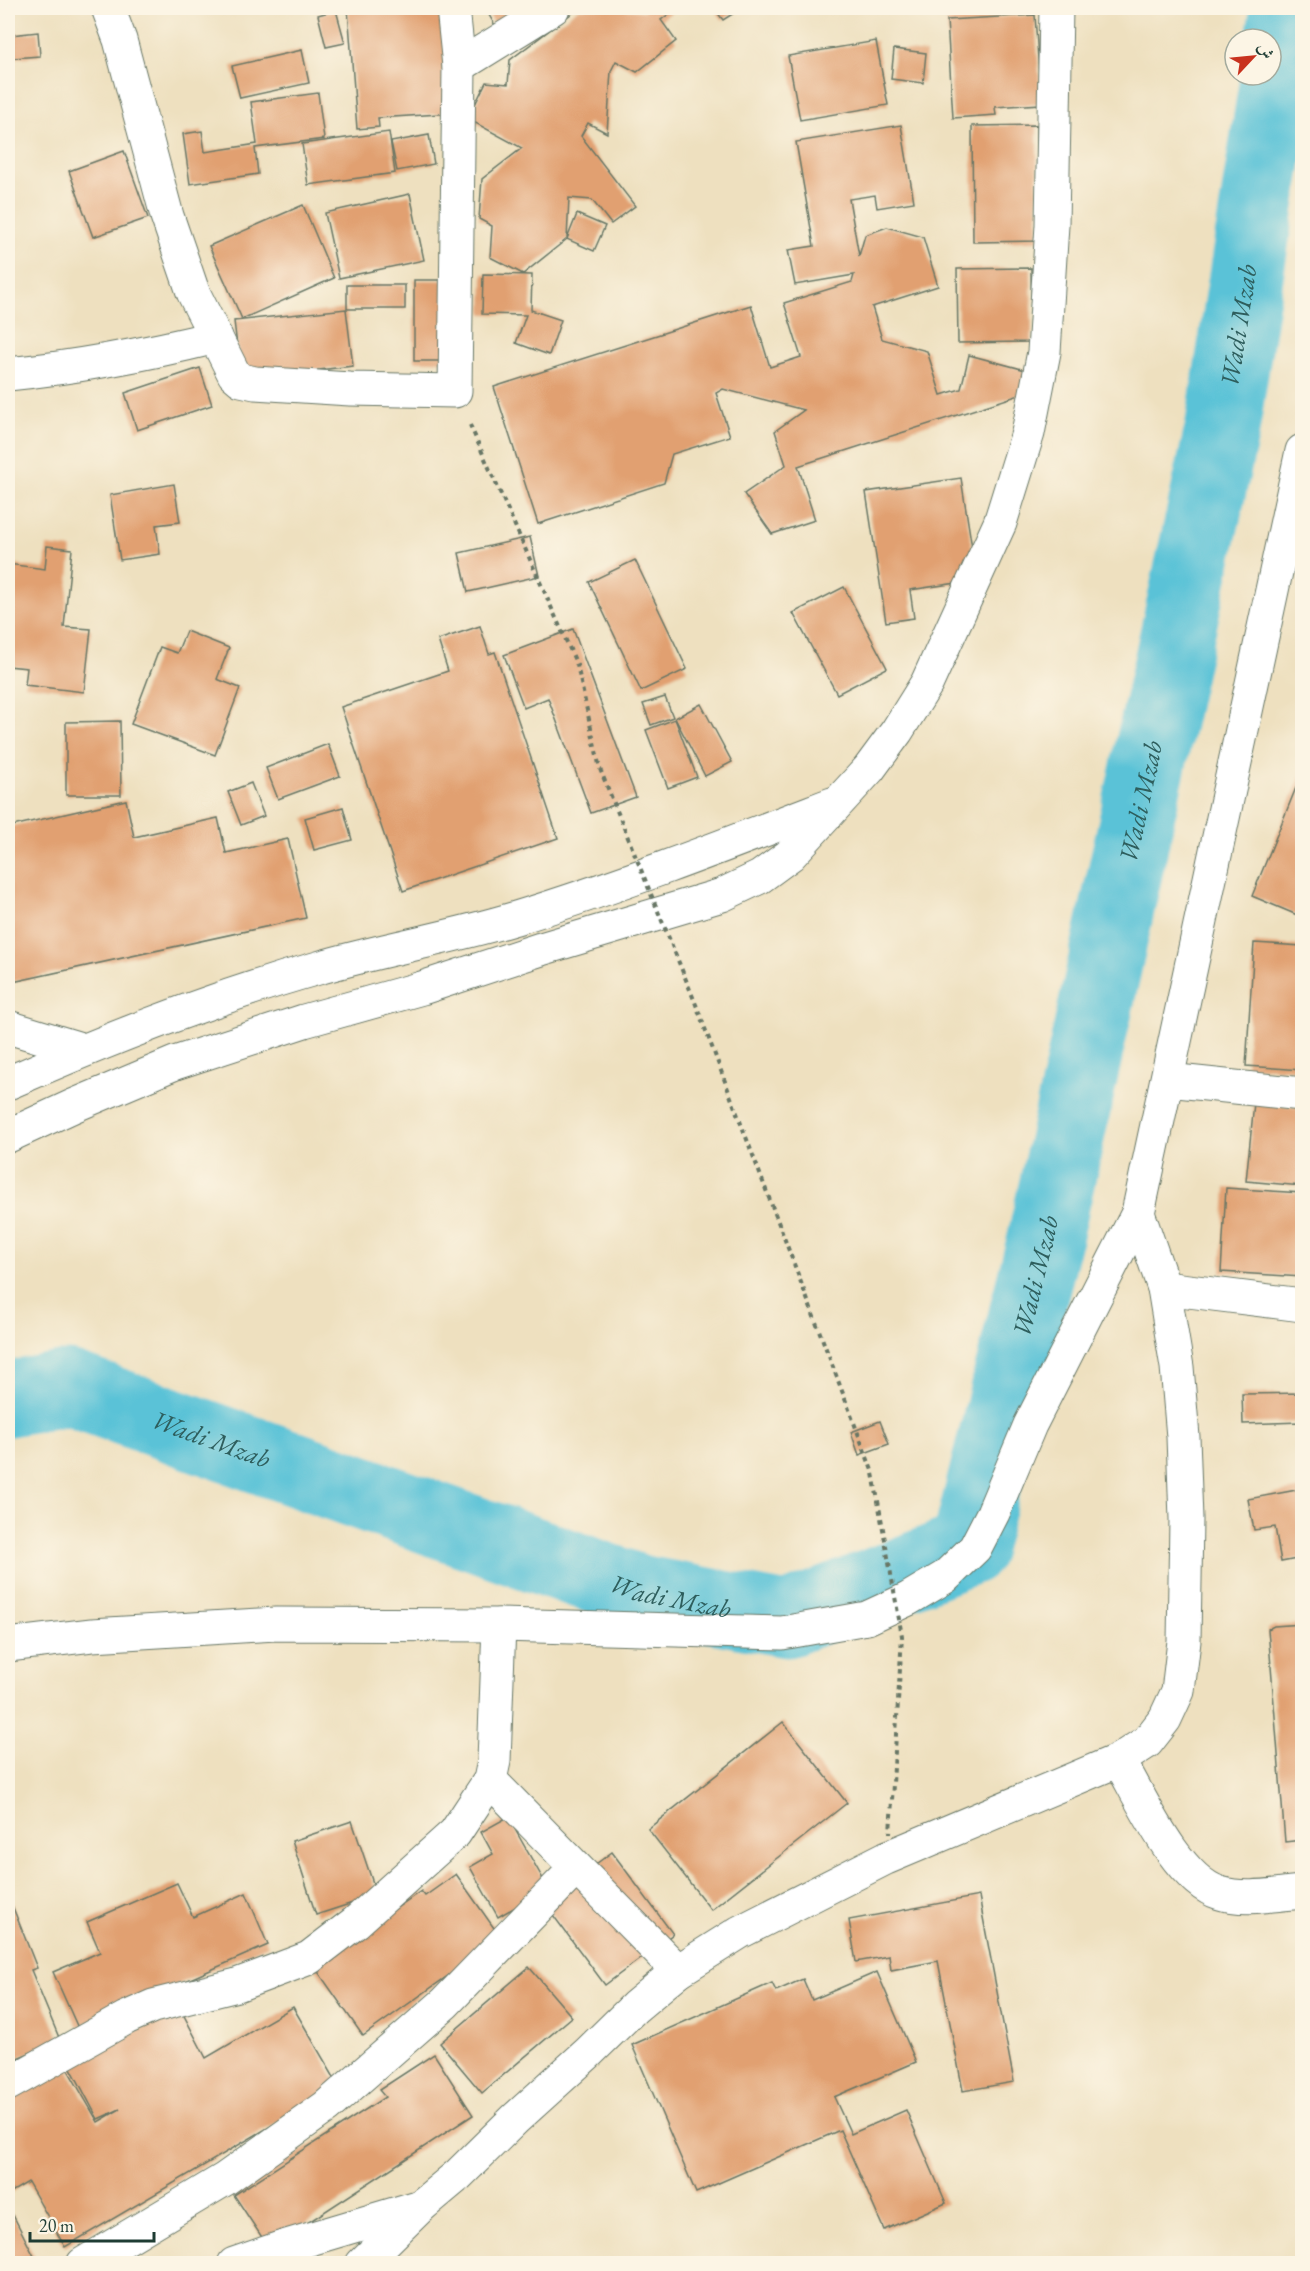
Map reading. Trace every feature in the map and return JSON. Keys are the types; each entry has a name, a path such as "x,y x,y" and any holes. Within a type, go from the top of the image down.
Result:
{"street":[{"path":"108,8 120,40 167,216 193,292 234,374 241,380 350,389 455,391 459,66 453,8"},
{"path":"459,66 553,8"},
{"path":"8,1136 176,1063 304,1021 423,988 541,949 722,895 760,877 790,855 869,769 897,732 927,683 1000,523 1028,433 1044,352 1052,225 1056,8"},
{"path":"8,374 145,354 216,337"},
{"path":"8,1645 92,1635 276,1624 499,1625 782,1634 867,1618 908,1599 945,1577 975,1548 993,1513 1030,1425 1138,1213 1302,451"},
{"path":"8,1083 84,1050 223,997 319,968 515,919 691,859 839,801"},
{"path":"8,1027 84,1050"},
{"path":"1168,1080 1302,1094"},
{"path":"362,2264 635,2007 678,1971 740,1932 886,1858 1119,1761 1147,1742 1165,1719 1178,1691 1184,1641 1186,1519 1183,1437 1177,1367 1164,1288 1138,1213"},
{"path":"1164,1288 1302,1305"},
{"path":"8,2084 126,2018 153,2006 237,1985 309,1958 356,1922 455,1833 490,1780 494,1761 499,1625"},
{"path":"1119,1761 1171,1850 1197,1880 1209,1889 1222,1894 1251,1896 1302,1892"},
{"path":"490,1780 678,1971"},
{"path":"83,2264 225,2179 326,2107 445,2003 576,1868"},
{"path":"234,2264 421,2206"}],"path":[{"path":"455,391 577,665 600,769 695,1002 873,1473 902,1636 890,1833"}],"building":[{"path":"448,8 455,113 378,118 379,127 357,129 348,9"},
{"path":"485,8 545,8 500,34"},
{"path":"579,8 645,11 642,8 677,8 661,20 676,41 637,72 616,61 611,71 607,133 588,123 581,136 635,206 611,224 592,200 569,198 567,239 523,274 490,257 492,226 479,219 482,179 522,148 468,119 486,82 508,84 510,60"},
{"path":"714,8 742,8 723,20"},
{"path":"336,10 345,43 326,47 318,15"},
{"path":"1035,15 1041,104 995,107 996,115 953,118 947,20"},
{"path":"38,32 40,56 13,58 12,54 8,55 8,35 12,52 11,35"},
{"path":"876,41 888,105 800,120 788,56"},
{"path":"894,49 926,53 923,83 891,79"},
{"path":"302,50 309,83 240,98 232,66"},
{"path":"318,93 324,139 255,148 258,174 190,184 183,134 202,131 205,152 257,144 251,102"},
{"path":"901,125 914,202 877,208 875,195 849,199 859,256 865,235 887,227 923,237 938,286 872,307 882,339 927,351 941,395 961,389 969,355 1033,372 1035,390 798,466 815,520 772,534 744,494 786,465 775,431 804,410 723,389 716,393 730,436 672,454 664,483 538,524 494,387 751,305 770,367 801,357 784,303 852,282 854,275 795,285 788,250 814,246 796,142"},
{"path":"1037,125 1038,241 973,242 972,126"},
{"path":"389,132 395,173 308,185 302,144"},
{"path":"429,135 434,164 397,171 391,142"},
{"path":"124,151 148,218 93,237 69,171"},
{"path":"410,194 424,260 339,278 325,213"},
{"path":"303,205 334,278 242,319 209,246"},
{"path":"577,214 605,226 594,251 567,239"},
{"path":"1031,268 1032,342 958,343 957,269"},
{"path":"483,274 532,275 531,310 561,320 549,355 516,343 526,315 482,314"},
{"path":"414,280 458,280 457,361 414,361"},
{"path":"347,285 405,285 405,309 347,309"},
{"path":"346,309 353,366 241,379 234,321"},
{"path":"200,368 212,405 137,430 125,393"},
{"path":"961,478 977,580 910,590 914,618 886,622 866,492"},
{"path":"174,484 180,522 156,525 160,554 120,560 110,495"},
{"path":"530,537 539,576 468,592 459,553"},
{"path":"47,546 72,549 64,627 91,629 84,692 25,685 27,668 8,666 8,564 45,569"},
{"path":"635,560 687,669 641,691 589,582"},
{"path":"844,587 887,668 837,694 793,613"},
{"path":"480,626 489,654 495,652 558,838 403,891 341,707 448,671 438,640"},
{"path":"573,629 636,797 591,813 548,698 524,708 504,655"},
{"path":"186,631 229,648 217,679 240,688 215,755 131,724 160,647 177,653"},
{"path":"665,697 673,717 651,725 643,704"},
{"path":"701,704 732,762 705,776 675,718"},
{"path":"675,719 697,777 668,788 646,730"},
{"path":"120,721 121,795 66,795 66,722"},
{"path":"328,744 340,776 278,799 266,768"},
{"path":"1302,773 1302,917 1252,896"},
{"path":"251,783 264,816 241,825 228,792"},
{"path":"126,800 134,837 218,818 226,853 288,839 306,918 8,983 8,827"},
{"path":"343,807 352,840 314,850 305,818"},
{"path":"1254,943 1302,946 1302,1070 1246,1066"},
{"path":"1254,1103 1302,1108 1302,1186 1246,1181"},
{"path":"1226,1188 1302,1193 1302,1277 1221,1272"},
{"path":"1302,1393 1302,1422 1243,1424 1242,1394"},
{"path":"880,1421 889,1444 859,1455 851,1432"},
{"path":"1302,1489 1302,1558 1281,1562 1275,1527 1254,1530 1248,1499"},
{"path":"1302,1624 1302,1840 1285,1842 1268,1629 1274,1626"},
{"path":"783,1722 847,1803 711,1910 648,1829"},
{"path":"508,1817 548,1888 498,1917 470,1867 493,1854 481,1832"},
{"path":"352,1821 377,1895 316,1915 292,1841"},
{"path":"612,1852 673,1934 605,1985 544,1903"},
{"path":"456,1874 501,1938 363,2036 314,1966 421,1891 425,1896"},
{"path":"177,1883 193,1917 246,1893 268,1945 78,2028 53,1972 100,1952 87,1922"},
{"path":"8,1895 37,1968 31,1970 60,2040 8,2062"},
{"path":"979,1896 1014,2082 963,2091 938,1961 891,1970 889,1956 856,1962 849,1920"},
{"path":"529,1967 572,2017 482,2093 440,2043"},
{"path":"877,1972 916,2062 834,2097 851,2134 906,2110 946,2203 884,2230 840,2130 696,2193 632,2045 772,1983 776,1991 803,1979 812,2000"},
{"path":"293,2007 339,2086 65,2247 28,2182 8,2194 8,2096 64,2063 98,2122 120,2109 98,2119 70,2066 180,2008 206,2058"},
{"path":"434,2054 473,2115 269,2248 234,2195 385,2097 379,2090"},
{"path":"13,2215 38,2264 8,2264 8,2217"},
{"path":"128,2250 138,2264 108,2264"}],"waterway":[{"name":"Wadi Mzab","path":"8,1399 68,1388 639,1592 787,1620 968,1548 1044,1242 1222,430 1288,8"}]}
